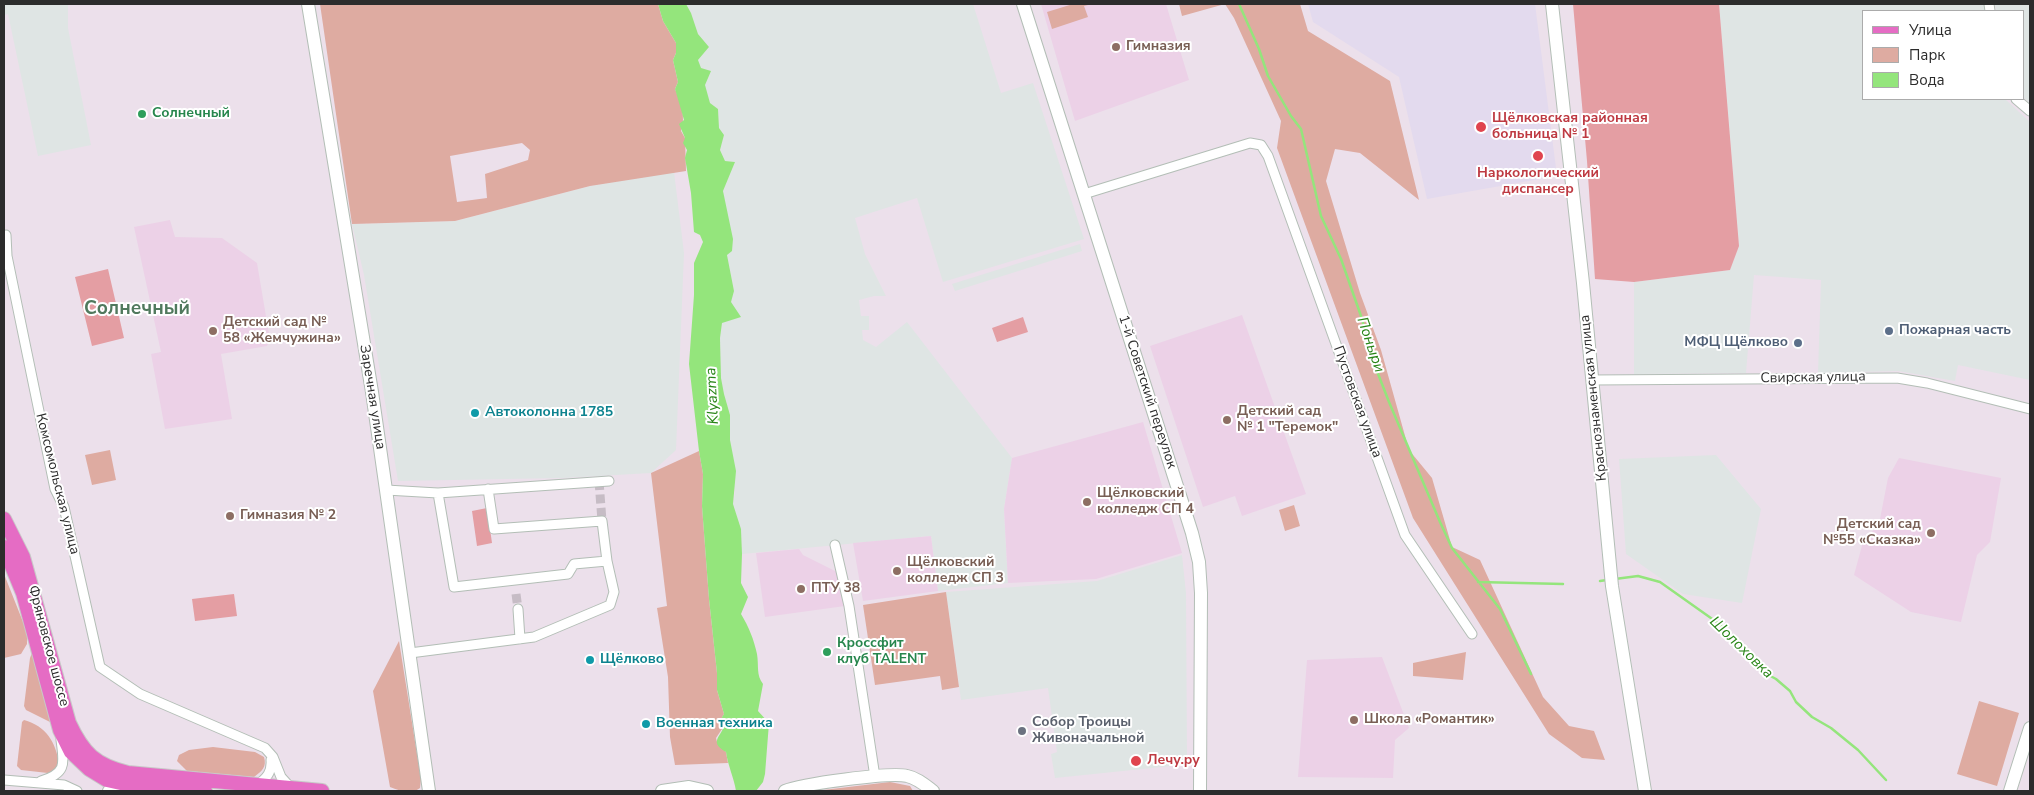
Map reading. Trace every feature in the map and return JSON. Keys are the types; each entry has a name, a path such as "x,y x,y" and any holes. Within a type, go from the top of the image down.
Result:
{"main road":[{"name":"Фряновское шоссе","path":"4,519 24,557 69,723 78,742 89,755 102,765 128,773 257,785"},
{"name":"Фряновское шоссе","path":"4,547 23,593 60,730 71,752 89,769 107,780 134,786 205,791"},
{"path":"257,785 322,791"}],"street":[{"name":"Заречная улица","path":"308,4 386,490 429,791"},
{"name":"1-й Советский переулок","path":"1023,4 1192,533 1199,562 1201,593 1200,791"},
{"name":"Краснознаменская улица","path":"1552,4 1612,580 1645,791"},
{"path":"2017,100 2030,112"},
{"name":"Пустовская улица","path":"1084,194 1250,143 1261,145 1268,156 1405,535 1472,634"},
{"name":"Комсомольская улица","path":"6,235 9,266 56,489 64,507 100,667 129,688 188,716 265,748"},
{"name":"Свирская улица","path":"1592,380 1897,378 1927,383 2030,410"},
{"path":"386,490 438,493 609,481"},
{"path":"410,653 534,638 610,605 614,592 607,561 602,521 494,529 488,489"},
{"path":"438,493 454,587 568,574 574,564 607,561"},
{"path":"835,546 849,606 881,777"},
{"path":"518,609 520,639"},
{"path":"2010,791 2030,728"},
{"path":"37,782 55,776 62,770 64,758 60,730"},
{"path":"257,785 271,771 270,757 265,748"},
{"path":"265,748 272,757 281,777 291,788"},
{"path":"785,791 810,785 903,775 911,777 933,791"},
{"path":"881,777 912,784 920,791"},
{"path":"4,780 64,785 76,791"},
{"path":"109,791 134,786"},
{"path":"662,791 689,787 707,791"}],"shaded area":[{"path":"4,4 68,4 68,28 91,145 38,156 8,14 4,15"},
{"path":"686,4 973,4 1001,93 1033,83 1084,239 943,282 917,198 855,218 865,254 886,296 874,296 859,300 861,316 869,316 869,330 862,330 863,340 876,347 907,322 1012,458 1004,509 1008,583 938,591 931,536 742,554 741,529 733,504 735,493 730,440 730,415 721,378 720,338 722,323 734,291 727,255 726,214 723,191 735,162 725,161 720,150 724,135 719,128 718,109 710,103 698,60 709,47 698,34"},
{"path":"1041,4 1166,4 1189,80 1075,121"},
{"name":"Щёлковская районная больница № 1","path":"1308,4 1535,4 1557,176 1427,199 1399,77 1313,22"},
{"path":"1573,4 1719,4 1739,246 1730,270 1634,282 1595,279"},
{"path":"1719,4 1984,4 1985,10 1862,10 1862,100 2006,100 2030,122 2030,380 1958,365 1955,381 1898,371 1818,373 1821,280 1754,275 1746,373 1634,374 1634,282 1730,270 1739,246"},
{"path":"1995,4 2030,4 2030,103 2024,98 2024,10 1996,10"},
{"path":"674,172 684,253 676,450 651,473 562,478 398,481 364,275 352,224 455,221 590,186"},
{"name":"Детский сад № 58 «Жемчужина»","path":"170,220 175,237 222,238 257,263 270,340 267,346 221,354 232,419 165,429 151,354 161,352 134,227"},
{"path":"1080,244 1082,251 955,291 952,284"},
{"path":"108,269 124,338 92,346 75,277"},
{"name":"Детский сад № 1 \"Теремок\"","path":"1242,315 1306,494 1242,516 1235,496 1203,507 1150,346"},
{"path":"1023,317 1028,332 997,342 992,328"},
{"name":"Щёлковский колледж СП 4","path":"1143,422 1182,553 1096,579 1008,583 1004,509 1012,458"},
{"path":"1716,455 1761,509 1742,603 1683,594 1626,554 1619,459"},
{"name":"Детский сад №55 «Сказка»","path":"1899,458 2001,478 1990,542 1977,555 1961,622 1911,612 1854,575 1863,542 1879,524 1888,478"},
{"path":"487,508 492,543 477,546 472,511"},
{"name":"Щёлковский колледж СП 3","path":"931,536 938,591 863,601 853,543"},
{"name":"ПТУ 38","path":"799,549 803,555 839,573 845,606 765,617 756,553"},
{"path":"1182,555 1186,593 1187,757 1181,765 1055,778 1051,754 1057,752 1048,688 961,700 946,592 1097,581"},
{"path":"234,594 237,616 195,621 192,599"},
{"name":"Школа «Романтик»","path":"1382,657 1409,728 1395,740 1393,778 1298,777 1307,660"}],"green space":[{"path":"320,4 658,4 663,21 676,43 676,53 673,60 678,82 675,89 683,115 681,131 685,138 686,171 590,186 455,221 352,224","holes":["522,143 530,150 528,160 485,174 487,198 457,202 450,156"]},
{"path":"1073,4 1092,4 1084,6 1088,17 1052,29 1047,12"},
{"path":"1179,4 1225,4 1182,16"},
{"path":"1225,4 1300,4 1308,31 1390,81 1419,200 1360,153 1335,149 1326,181 1360,293 1381,350 1409,450 1432,478 1452,547 1480,560 1543,697 1569,726 1594,731 1605,760 1582,758 1549,734 1413,518 1277,148 1281,121 1234,18"},
{"path":"110,450 116,480 92,485 85,455"},
{"path":"699,451 703,474 702,506 717,690 724,714 722,717 724,726 716,738 717,742 726,752 728,763 675,765 670,737 668,677 657,608 667,606 651,473"},
{"path":"1294,505 1300,526 1285,531 1279,510"},
{"path":"4,574 27,632 27,644 21,654 4,658"},
{"path":"946,592 959,687 942,690 940,676 875,685 863,605"},
{"path":"399,641 421,779 420,788 409,792 390,787 373,691"},
{"path":"35,652 50,722 26,710 24,706 30,658 32,653"},
{"path":"1466,652 1463,680 1413,676 1413,663"},
{"path":"1979,701 2019,713 1997,786 1957,774"},
{"path":"24,720 38,726 49,736 58,756 59,764 55,771 48,773 21,770 17,766 22,722"},
{"path":"213,747 255,752 264,757 264,766 254,777 187,771 177,761 179,755 189,750"},
{"path":"890,782 910,786 913,791 815,791"}],"water":[{"name":"Klyazma","path":"658,4 686,4 698,34 709,47 698,60 701,68 711,71 705,85 710,103 718,109 719,128 724,135 720,150 725,161 735,162 723,191 733,239 732,251 727,255 734,291 731,302 741,317 722,323 720,338 721,378 730,415 730,440 736,471 733,504 741,529 741,583 748,597 741,614 754,644 759,674 763,684 758,711 769,723 765,774 763,782 756,791 736,791 726,752 717,743 724,726 722,717 724,714 717,690 702,506 703,474 689,364 694,295 694,263 703,242 700,235 694,232 691,193 685,158 687,150 683,143 685,138 679,124 684,120 675,89 678,82 673,60 676,53 676,43 663,21"}],"waterway":[{"name":"Поныри","path":"1239,4 1259,49 1268,76 1291,116 1301,129 1321,216 1341,259 1361,316 1375,366 1440,522 1452,548 1500,609 1531,674"},
{"name":"Шолоховка","path":"1615,579 1638,576 1660,582 1725,628 1763,672 1776,679 1790,691 1796,702 1812,717 1831,728 1858,750 1886,780"},
{"name":"Шолоховка","path":"1600,581 1607,580"},
{"name":"Шолоховка","path":"1478,582 1563,584"}],"tunnel":[{"path":"599,481 602,521"},
{"path":"516,594 518,609"}],"place":[{"name":"Гимназия","path":"1116,47"},
{"name":"Солнечный","path":"142,114"},
{"name":"Щёлковская районная больница № 1","path":"1481,127"},
{"name":"Наркологический диспансер","path":"1538,156"},
{"name":"Детский сад № 58 «Жемчужина»","path":"213,331"},
{"name":"Пожарная часть","path":"1889,331"},
{"name":"МФЦ Щёлково","path":"1798,343"},
{"name":"Автоколонна 1785","path":"475,413"},
{"name":"Детский сад № 1 \"Теремок\"","path":"1227,420"},
{"name":"Щёлковский колледж СП 4","path":"1087,502"},
{"name":"Гимназия № 2","path":"230,516"},
{"name":"Детский сад №55 «Сказка»","path":"1931,533"},
{"name":"Щёлковский колледж СП 3","path":"897,571"},
{"name":"ПТУ 38","path":"801,589"},
{"name":"Кроссфит клуб TALENT","path":"827,652"},
{"name":"Щёлково","path":"590,660"},
{"name":"Школа «Романтик»","path":"1354,720"},
{"name":"Военная техника","path":"646,724"},
{"name":"Собор Троицы Живоначальной","path":"1022,731"},
{"name":"Лечу.ру","path":"1136,761"}],"district":[{"name":"Солнечный","path":"137,309"}]}
